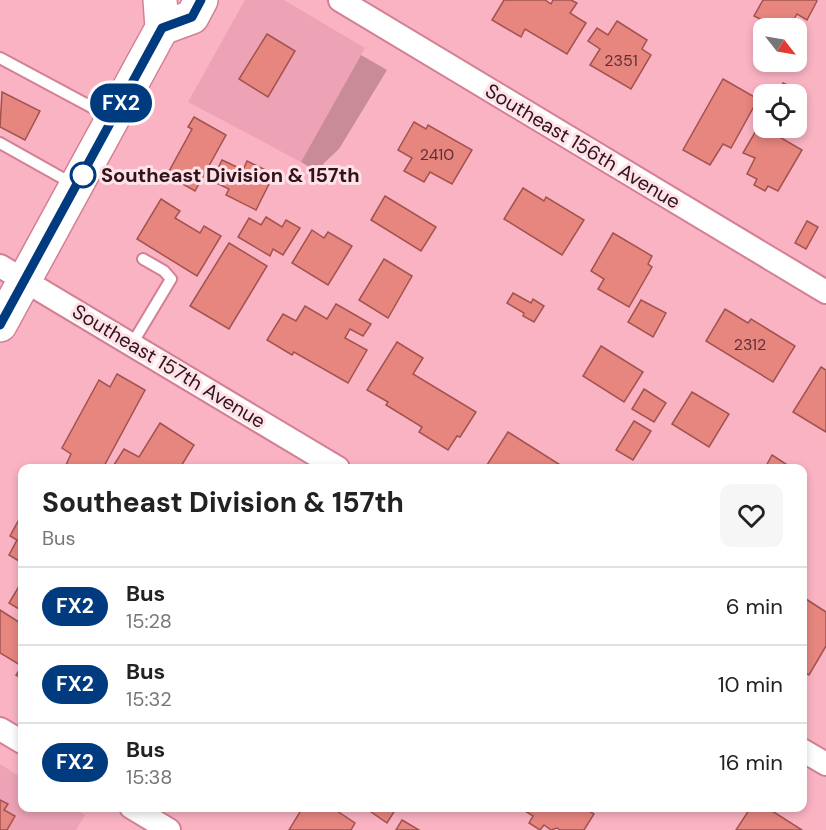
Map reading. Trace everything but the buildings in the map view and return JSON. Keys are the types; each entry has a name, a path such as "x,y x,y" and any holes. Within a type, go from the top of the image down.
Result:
{"main road":[{"path":"0,325 12,273 77,186 112,119 161,14 192,17 201,0"}],"street":[{"name":"Southeast 156th Avenue","path":"340,0 826,292"},
{"name":"Southeast 157th Avenue","path":"12,273 331,464"},
{"path":"0,729 18,740"},
{"path":"807,753 826,764"},
{"path":"139,812 169,830"}],"lane":[{"path":"0,58 112,119"},
{"path":"0,143 77,186"},
{"path":"132,344 171,279 164,271 142,259"}],"shaded area":[{"path":"245,0 284,0 365,48 301,162 188,102"},
{"path":"361,55 387,70 339,149 324,163 319,173 301,162"},
{"path":"0,764 18,775 18,812 80,812 85,815 76,830 0,830"}],"bus line":[{"name":"FX2","path":"0,325 162,28 192,17 201,0"}],"place":[{"name":"Southeast Division & 157th","path":"83,175"}]}
